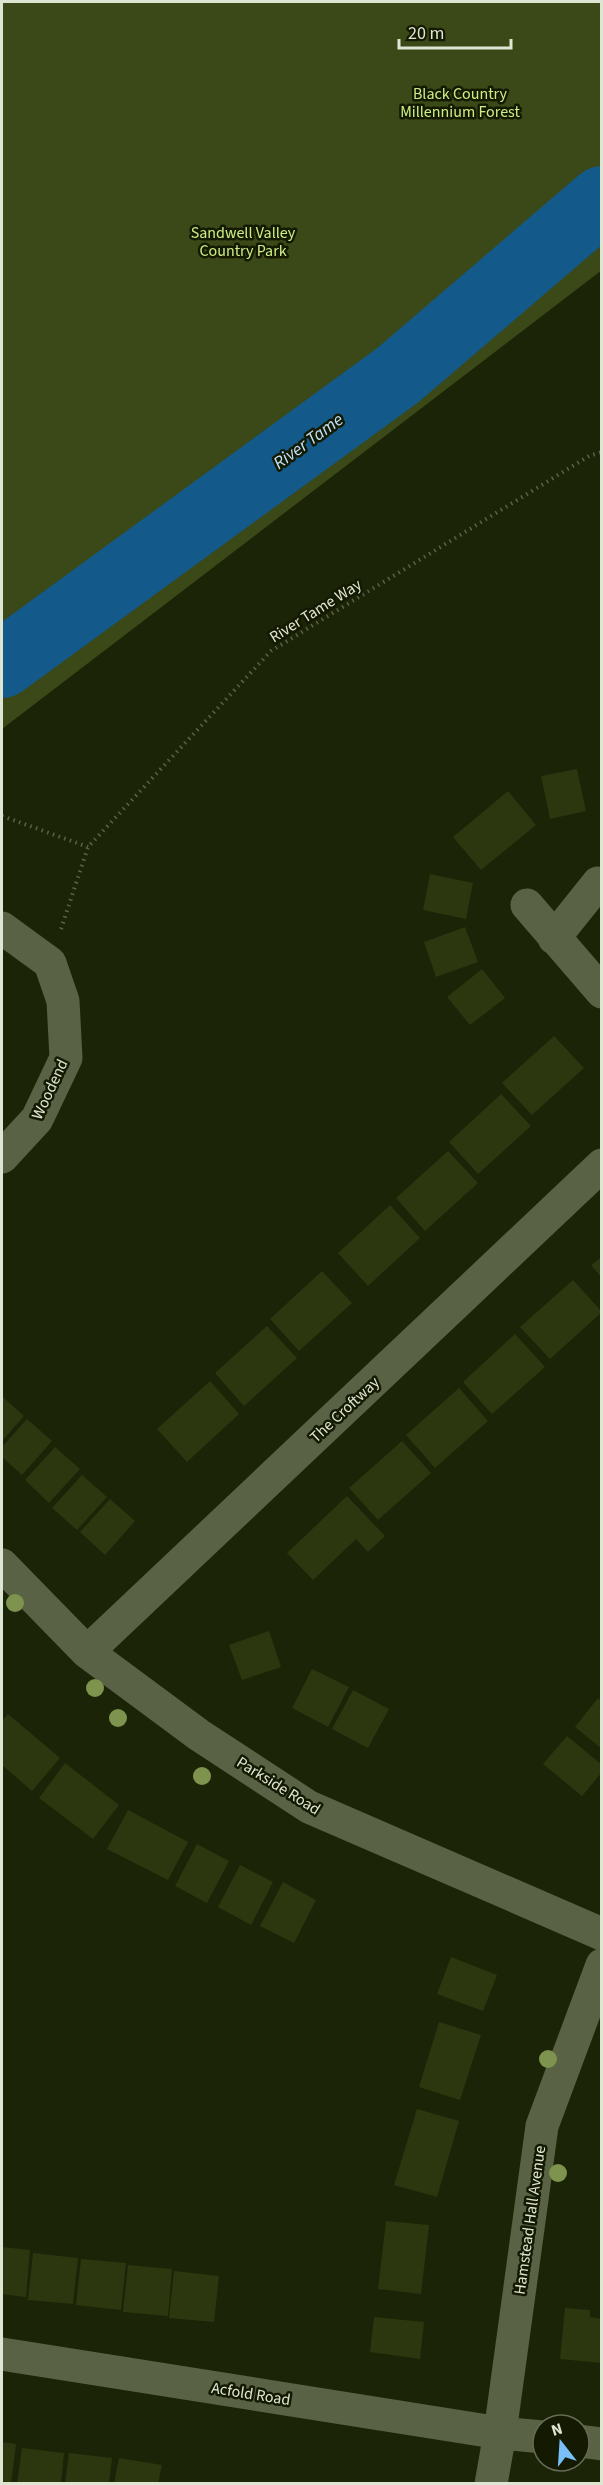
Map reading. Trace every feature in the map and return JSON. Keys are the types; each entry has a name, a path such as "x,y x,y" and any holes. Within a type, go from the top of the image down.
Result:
{"street":[{"path":"554,938 598,883"},
{"path":"527,905 602,992"},
{"path":"2,927 50,963"},
{"name":"Woodend","path":"2,1157 37,1119 66,1058 63,1001 50,963"},
{"name":"The Croftway","path":"87,1652 602,1165"},
{"name":"Parkside Road","path":"2,1565 87,1652 199,1735 309,1807 602,1934"},
{"name":"Hamstead Hall Avenue","path":"491,2484 542,2126 602,1965"},
{"name":"Acfold Road","path":"2,2354 531,2437"}],"path":[{"name":"River Tame Way","path":"50,963 88,847 271,651 589,456 602,452"},
{"path":"2,816 88,847"}],"green space":[{"name":"Sandwell Valley Country Park","path":"2,2 601,2 602,270 2,729"}],"building":[{"path":"577,769 586,811 550,819 541,776"},
{"path":"508,791 536,825 481,870 453,837"},
{"path":"430,874 473,883 466,919 423,910"},
{"path":"465,927 478,962 436,977 424,942"},
{"path":"482,969 505,998 470,1025 447,997"},
{"path":"554,1036 584,1068 532,1115 502,1083"},
{"path":"501,1094 531,1126 478,1174 449,1142"},
{"path":"448,1151 478,1183 425,1231 396,1198"},
{"path":"390,1205 420,1238 368,1286 338,1253"},
{"path":"602,1257 602,1278 591,1265"},
{"path":"322,1271 352,1303 299,1351 270,1319"},
{"path":"573,1280 602,1312 550,1359 520,1327"},
{"path":"267,1326 297,1358 244,1406 215,1373"},
{"path":"515,1334 545,1367 492,1414 463,1382"},
{"path":"210,1381 239,1414 187,1462 157,1429"},
{"path":"459,1388 488,1421 435,1468 406,1435"},
{"path":"2,1396 24,1416 2,1441"},
{"path":"27,1419 52,1441 22,1475 2,1457 2,1447"},
{"path":"402,1441 431,1473 378,1520 349,1488"},
{"path":"55,1447 80,1469 49,1503 25,1480"},
{"path":"82,1475 107,1497 77,1530 52,1508"},
{"path":"347,1496 385,1536 368,1552 356,1539 313,1580 287,1553"},
{"path":"110,1499 135,1521 105,1555 80,1532"},
{"path":"269,1631 281,1667 242,1680 229,1645"},
{"path":"312,1669 349,1687 328,1727 292,1708"},
{"path":"353,1690 389,1709 368,1748 332,1729"},
{"path":"598,1698 602,1701 602,1749 575,1727"},
{"path":"8,1714 60,1758 32,1791 2,1765 2,1721"},
{"path":"567,1736 602,1765 602,1772 582,1796 543,1764"},
{"path":"65,1763 119,1805 93,1839 39,1798"},
{"path":"128,1810 188,1842 168,1880 107,1849"},
{"path":"197,1844 229,1861 207,1903 175,1886"},
{"path":"240,1865 273,1882 251,1925 218,1907"},
{"path":"283,1882 316,1900 294,1943 260,1926"},
{"path":"451,1957 497,1975 483,2011 437,1994"},
{"path":"439,2022 481,2035 460,2100 419,2087"},
{"path":"417,2109 459,2121 437,2197 394,2185"},
{"path":"386,2221 429,2225 421,2294 378,2289"},
{"path":"2,2247 30,2250 26,2297 2,2294"},
{"path":"33,2253 78,2258 73,2304 28,2300"},
{"path":"81,2259 126,2263 121,2310 76,2305"},
{"path":"128,2265 172,2269 168,2316 123,2312"},
{"path":"174,2271 219,2276 214,2322 169,2318"},
{"path":"565,2308 590,2310 590,2317 602,2319 602,2363 560,2359"},
{"path":"374,2317 424,2322 420,2359 370,2352"},
{"path":"2,2442 16,2444 11,2484 2,2484"},
{"path":"22,2448 64,2453 61,2484 17,2484"},
{"path":"69,2453 112,2458 109,2484 65,2484"},
{"path":"119,2458 162,2465 158,2484 114,2484"}],"waterway":[{"name":"River Tame","path":"2,664 398,375 602,200"}],"park label":[{"name":"Black Country Millennium Forest","path":"460,102"}]}
